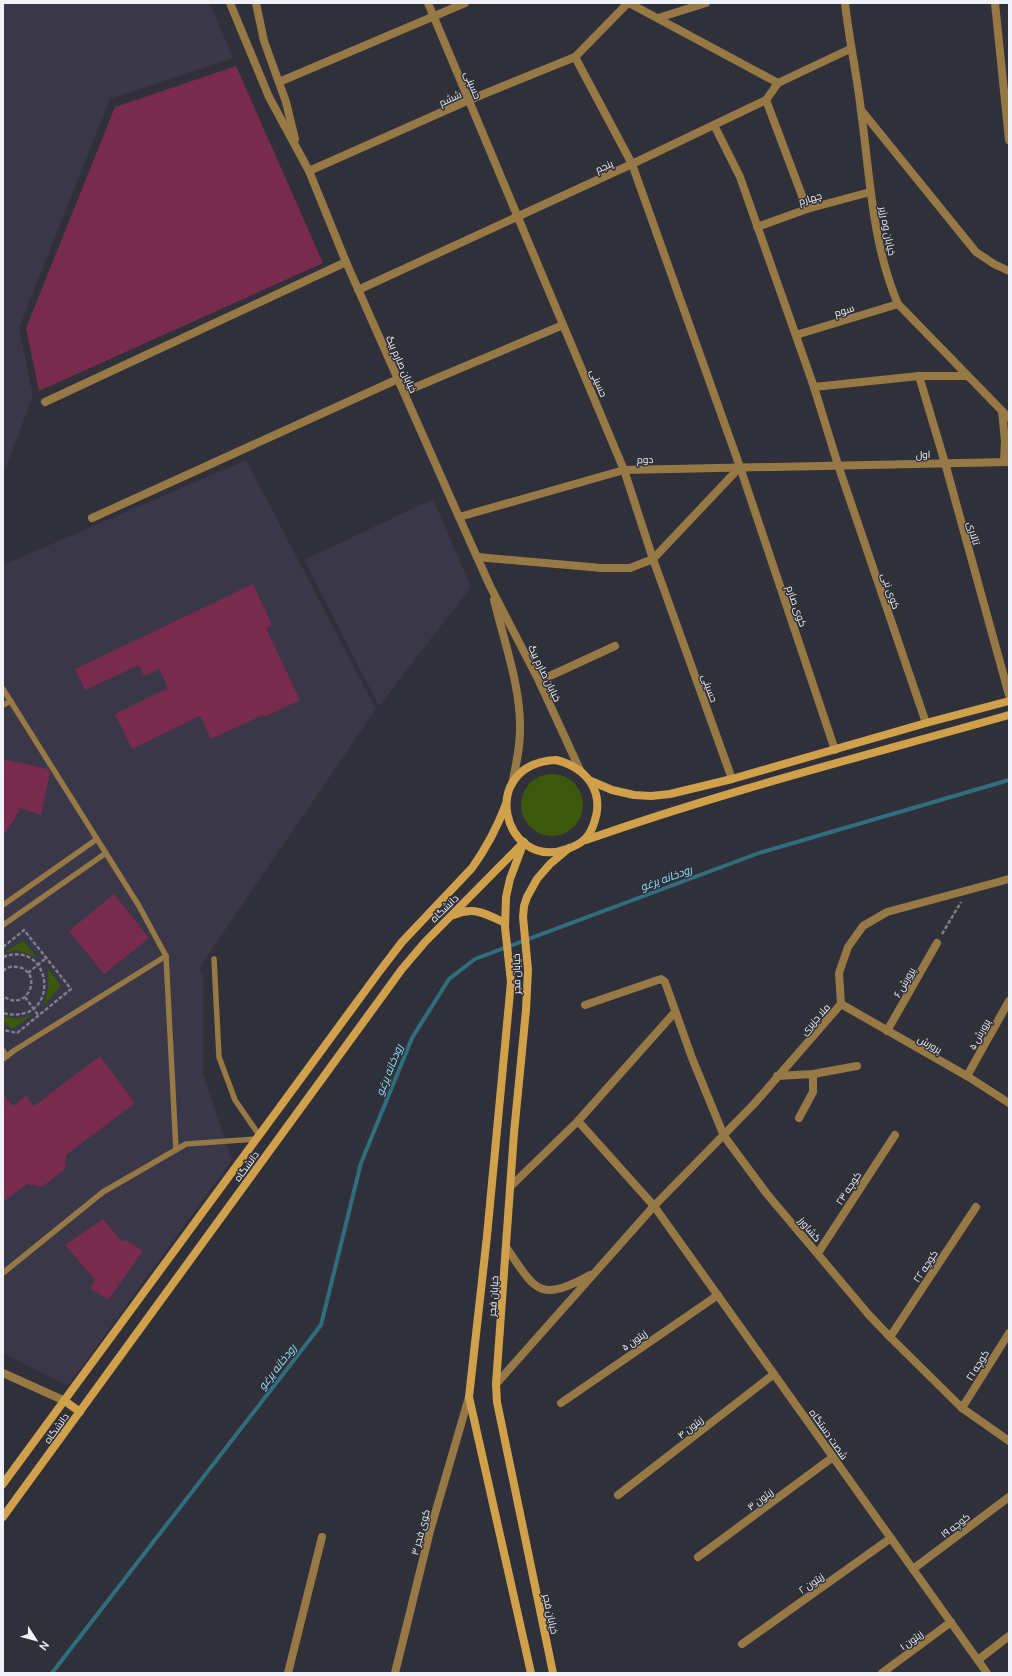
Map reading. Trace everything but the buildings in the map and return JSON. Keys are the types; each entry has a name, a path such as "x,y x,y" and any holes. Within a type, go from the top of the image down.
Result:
{"main road":[{"path":"1009,701 926,723 732,779 670,794 651,796 634,795 612,790 591,781 580,770 569,763 556,760 543,761 530,765 520,773 512,784 506,804 508,818 514,832 524,842 534,848 546,852 558,851 634,823 780,779 1009,716"},
{"path":"586,840 593,826 597,811 597,796 591,781"},
{"name":"دانشگاه","path":"3,1484 383,966 402,942 472,868 482,854 498,825 506,804"},
{"name":"دانشگاه","path":"3,1517 384,992 425,942 524,842"},
{"name":"خیابان فجر","path":"524,842 515,863 508,887 505,925 511,982 487,1236 469,1397 531,1673"},
{"name":"خیابان فجر","path":"553,1673 497,1402 496,1384 526,1010 528,970 523,917 527,897 537,879 550,864 569,848"},
{"path":"451,916 471,910 481,912 505,925"},
{"path":"65,1401 80,1412"}],"street":[{"name":"خیابان صارم بیگ","path":"230,3 268,97 309,171 358,290 490,586 539,681 580,770"},
{"path":"256,3 264,41 286,102 297,150"},
{"name":"حسینی","path":"428,3 624,470 653,559 732,779"},
{"path":"279,82 464,3"},
{"path":"629,3 778,83"},
{"name":"ششم","path":"309,171 469,100 575,57 629,3"},
{"path":"658,18 706,3"},
{"name":"خیابان وه رزیر","path":"844,3 850,49 861,110 870,192 888,281 898,304 1009,418"},
{"path":"995,3 1009,140"},
{"name":"پنجم","path":"358,290 632,164 766,100 778,83 850,49"},
{"name":"کوی صارم","path":"575,57 632,164 740,467 835,750"},
{"path":"766,100 807,209"},
{"path":"861,110 976,252 994,264 1009,271"},
{"name":"کوی نبی","path":"714,125 740,177 756,227 814,387 838,465 926,723"},
{"name":"چهارم","path":"756,227 807,209 870,192"},
{"path":"45,402 346,262"},
{"name":"سوم","path":"796,335 898,304"},
{"path":"404,392 563,325"},
{"path":"814,387 918,376 967,376"},
{"name":"تالاری","path":"918,376 945,463 1009,695"},
{"path":"92,518 398,379"},
{"path":"1002,411 1007,462"},
{"name":"اول","path":"838,465 1007,462"},
{"name":"دوم","path":"459,517 624,470 838,465"},
{"path":"478,557 602,568 630,568 653,559 740,467"},
{"name":"خیابان صارم بیگ","path":"490,586 518,698 520,730 512,784"},
{"path":"539,681 615,646"},
{"name":"ملا جزیری","path":"496,1384 654,1206 724,1136 841,1004 839,973 848,947 863,926 887,912 1009,879"},
{"name":"پرورش ۶","path":"887,1031 937,943"},
{"name":"کشاورز","path":"585,1005 655,981 660,980 665,982 692,1058 724,1136 767,1194 869,1315 890,1337 962,1408 1009,1441"},
{"name":"پرورش ۵","path":"967,1076 1009,1001"},
{"name":"پرورش","path":"841,1004 967,1076 1009,1102"},
{"path":"511,1186 578,1121 675,1012"},
{"path":"777,1076 813,1074 857,1066"},
{"path":"799,1118 813,1092 813,1074"},
{"name":"شصت دستگاه","path":"578,1121 654,1206 987,1673"},
{"name":"کوچه ۲۳","path":"818,1253 895,1135"},
{"name":"کوچه ۲۲","path":"890,1337 976,1207"},
{"path":"506,1247 528,1278 541,1290 547,1291 562,1289 596,1271"},
{"name":"زیتون ۵","path":"562,1402 718,1295"},
{"name":"کوچه ۲۱","path":"962,1408 1009,1333"},
{"path":"3,1373 65,1401"},
{"name":"زیتون ۴","path":"618,1496 774,1374"},
{"name":"کوی فجر ۳","path":"395,1673 430,1531 469,1397"},
{"name":"زیتون ۳","path":"698,1557 833,1457"},
{"name":"کوچه ۱۹","path":"913,1569 1009,1497"},
{"path":"288,1673 322,1536"},
{"name":"زیتون ۲","path":"742,1644 891,1538"},
{"name":"زیتون ۱","path":"882,1673 951,1622"},
{"path":"978,1660 1009,1636"}],"lane":[{"path":"3,688 139,906 166,956 176,1150"},
{"path":"3,705 11,701"},
{"path":"3,905 98,839"},
{"path":"3,925 106,853"},
{"path":"3,1051 5,1058 15,1050 166,956"},
{"path":"3,1273 103,1192 186,1144 258,1137 235,1100 219,1057 214,959"}],"path":[{"path":"937,943 968,890"},
{"path":"3,947 24,930 71,989 17,1033 3,1030"},
{"path":"3,956 20,954 30,958 38,965 44,974 46,985 44,995 34,1008 22,1015 3,1013"},
{"path":"28,974 46,958"},
{"path":"3,970 11,966 22,968 28,974 31,982 31,987 25,997 15,1001 9,1000 3,996"},
{"path":"25,997 38,1015"}],"shaded area":[{"path":"3,3 210,3 233,58 110,99 19,328 33,396 3,475"},
{"path":"246,460 376,709 199,968 203,976 203,1073 232,1160 68,1386 3,1353 3,565"},
{"path":"433,499 471,587 379,706 304,560"}],"green space":[{"path":"552,774 564,776 574,783 581,793 583,805 581,817 574,827 564,834 552,836 540,834 530,827 523,817 521,805 523,793 530,783 540,776"},
{"path":"23,941 37,957 17,950 3,953"},
{"path":"47,967 61,986 42,1007 48,987"},
{"path":"32,1015 12,1029 3,1021 3,1016 18,1019"}],"waterway":[{"name":"رودخانه یرغو","path":"52,1673 321,1325 361,1163 412,1038 449,979 475,959 759,853 1009,780"}]}
